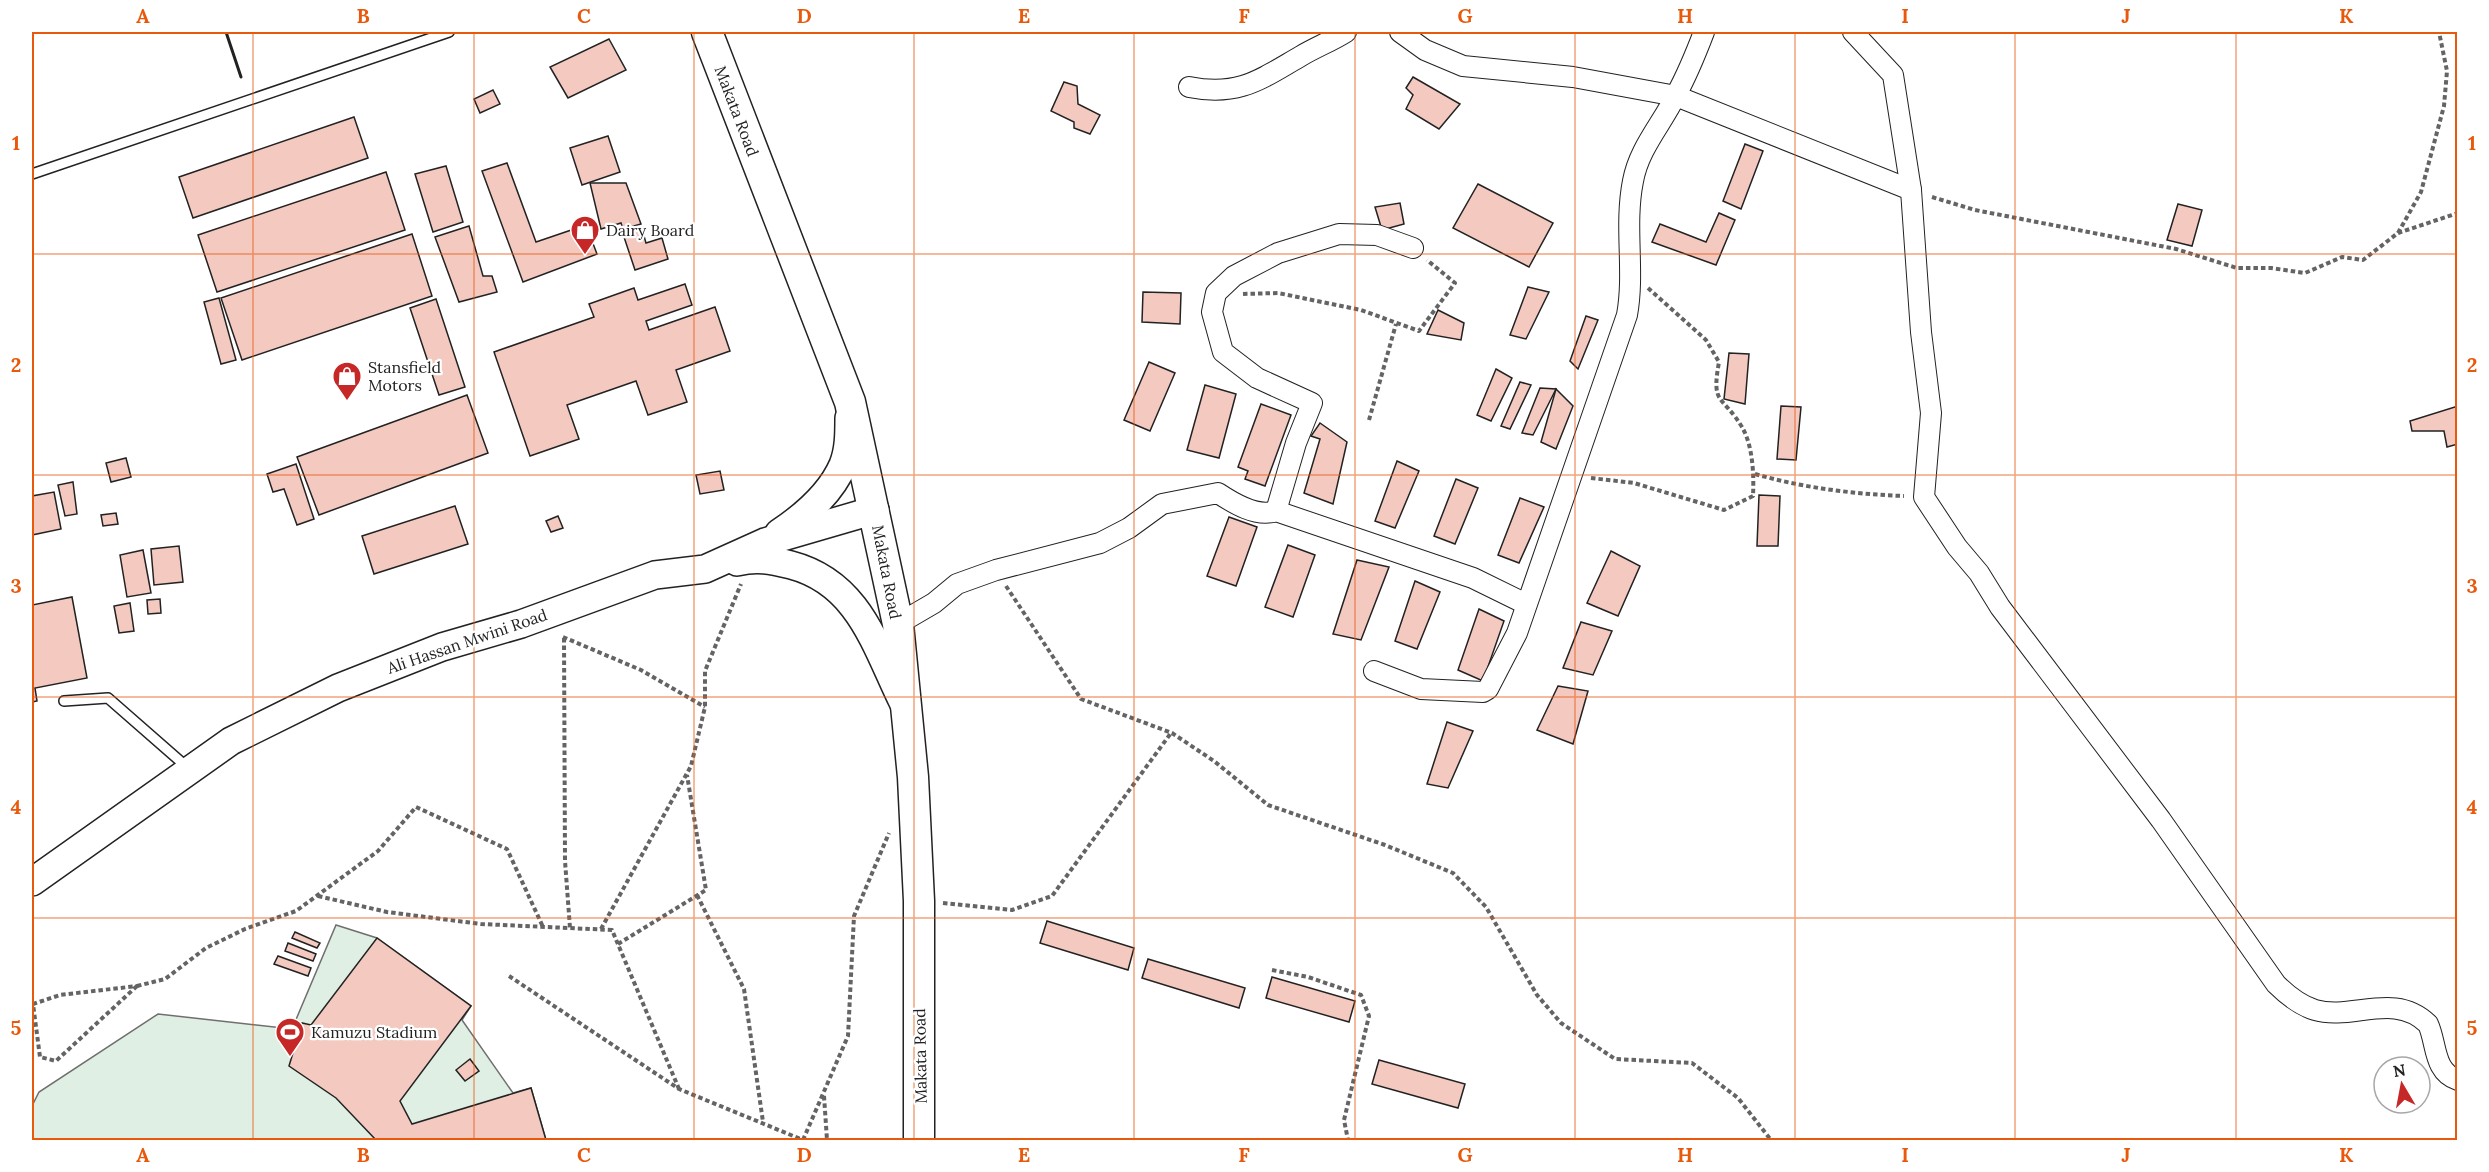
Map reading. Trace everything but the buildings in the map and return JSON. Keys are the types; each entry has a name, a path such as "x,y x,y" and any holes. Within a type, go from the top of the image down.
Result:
{"main road":[{"name":"Makata Road","path":"707,32 850,402 875,510 894,617 898,624 913,777 919,901 920,1140"},
{"path":"850,402 848,444 843,465 826,492 794,523 759,550 764,558 802,568 834,584 859,612 905,705"},
{"name":"Ali Hassan Mwini Road","path":"32,882 231,741 338,688 442,647 521,624 655,575 705,569 875,510"}],"street":[{"path":"1189,87 1205,90 1225,89 1256,82 1346,32"},
{"path":"1400,32 1425,50 1463,66 1573,77 1676,96 1911,190"},
{"path":"1374,671 1421,689 1483,692 1488,689 1516,633 1627,315 1630,272 1629,208 1633,180 1642,151 1676,96 1704,32"},
{"path":"1853,32 1893,75 1911,190 1921,332 1931,412 1924,496 1957,547 1979,573 2000,607 2161,819 2276,984 2301,1004 2316,1011 2392,1007 2406,1010 2428,1024 2440,1067 2450,1078 2457,1080"},
{"path":"1276,511 1296,443 1312,403 1257,378 1223,352 1212,312 1216,294 1234,276 1278,253 1339,234 1377,235 1413,248"},
{"path":"898,624 934,603 957,584 996,570 1100,543 1129,528 1162,504 1218,493 1234,504 1267,514 1276,511 1473,578 1526,604"}],"lane":[{"path":"32,174 449,32"},
{"path":"64,700 108,698 190,770"}],"path":[{"path":"2398,233 2421,192 2444,106 2447,71 2439,32"},
{"path":"1911,190 1975,210 2036,220 2138,244 2176,249 2237,268 2271,268 2305,273 2342,257 2363,260 2398,233 2457,213"},
{"path":"1216,294 1278,293 1361,310 1419,331 1455,283 1413,248"},
{"path":"1572,476 1634,483 1724,510 1753,496 1755,474 1743,429 1718,400 1714,388 1719,362 1706,340 1630,272"},
{"path":"1369,420 1396,324"},
{"path":"1755,474 1802,487 1827,488 1852,494 1924,496"},
{"path":"601,929 691,766 705,707 705,671 759,550"},
{"path":"996,570 1081,699 1172,733 1214,761 1268,805 1385,845 1453,873 1486,907 1537,995 1561,1023 1615,1059 1692,1063 1738,1098 1771,1140"},
{"path":"521,624 564,638 640,670 705,707"},
{"path":"564,638 565,861 570,928"},
{"path":"919,901 1012,910 1052,896 1172,733"},
{"path":"618,944 706,890 687,774"},
{"path":"137,986 56,1061 40,1057 33,1004 60,995 137,986 165,979 206,948 245,929 296,911 318,896 378,851 416,807 507,849 543,927"},
{"path":"510,976 679,1089 803,1140 848,1036 854,916 891,831"},
{"path":"697,895 744,989 763,1122"},
{"path":"318,896 387,912 481,924 612,930 679,1089"},
{"path":"1272,970 1308,977 1361,995 1369,1016 1346,1111 1348,1140"},
{"path":"824,1093 827,1140"}],"green space":[{"name":"Kamuzu Stadium","path":"336,925 377,938 471,1006 462,1020 513,1093 531,1088 546,1140 32,1140 32,1106 39,1092 158,1014 292,1029"}],"wall":[{"path":"226,32 241,77"}],"place":[{"name":"Dairy Board","path":"585,256"},
{"name":"Stansfield Motors","path":"347,402"},
{"name":"Kamuzu Stadium","path":"290,1058"}]}
